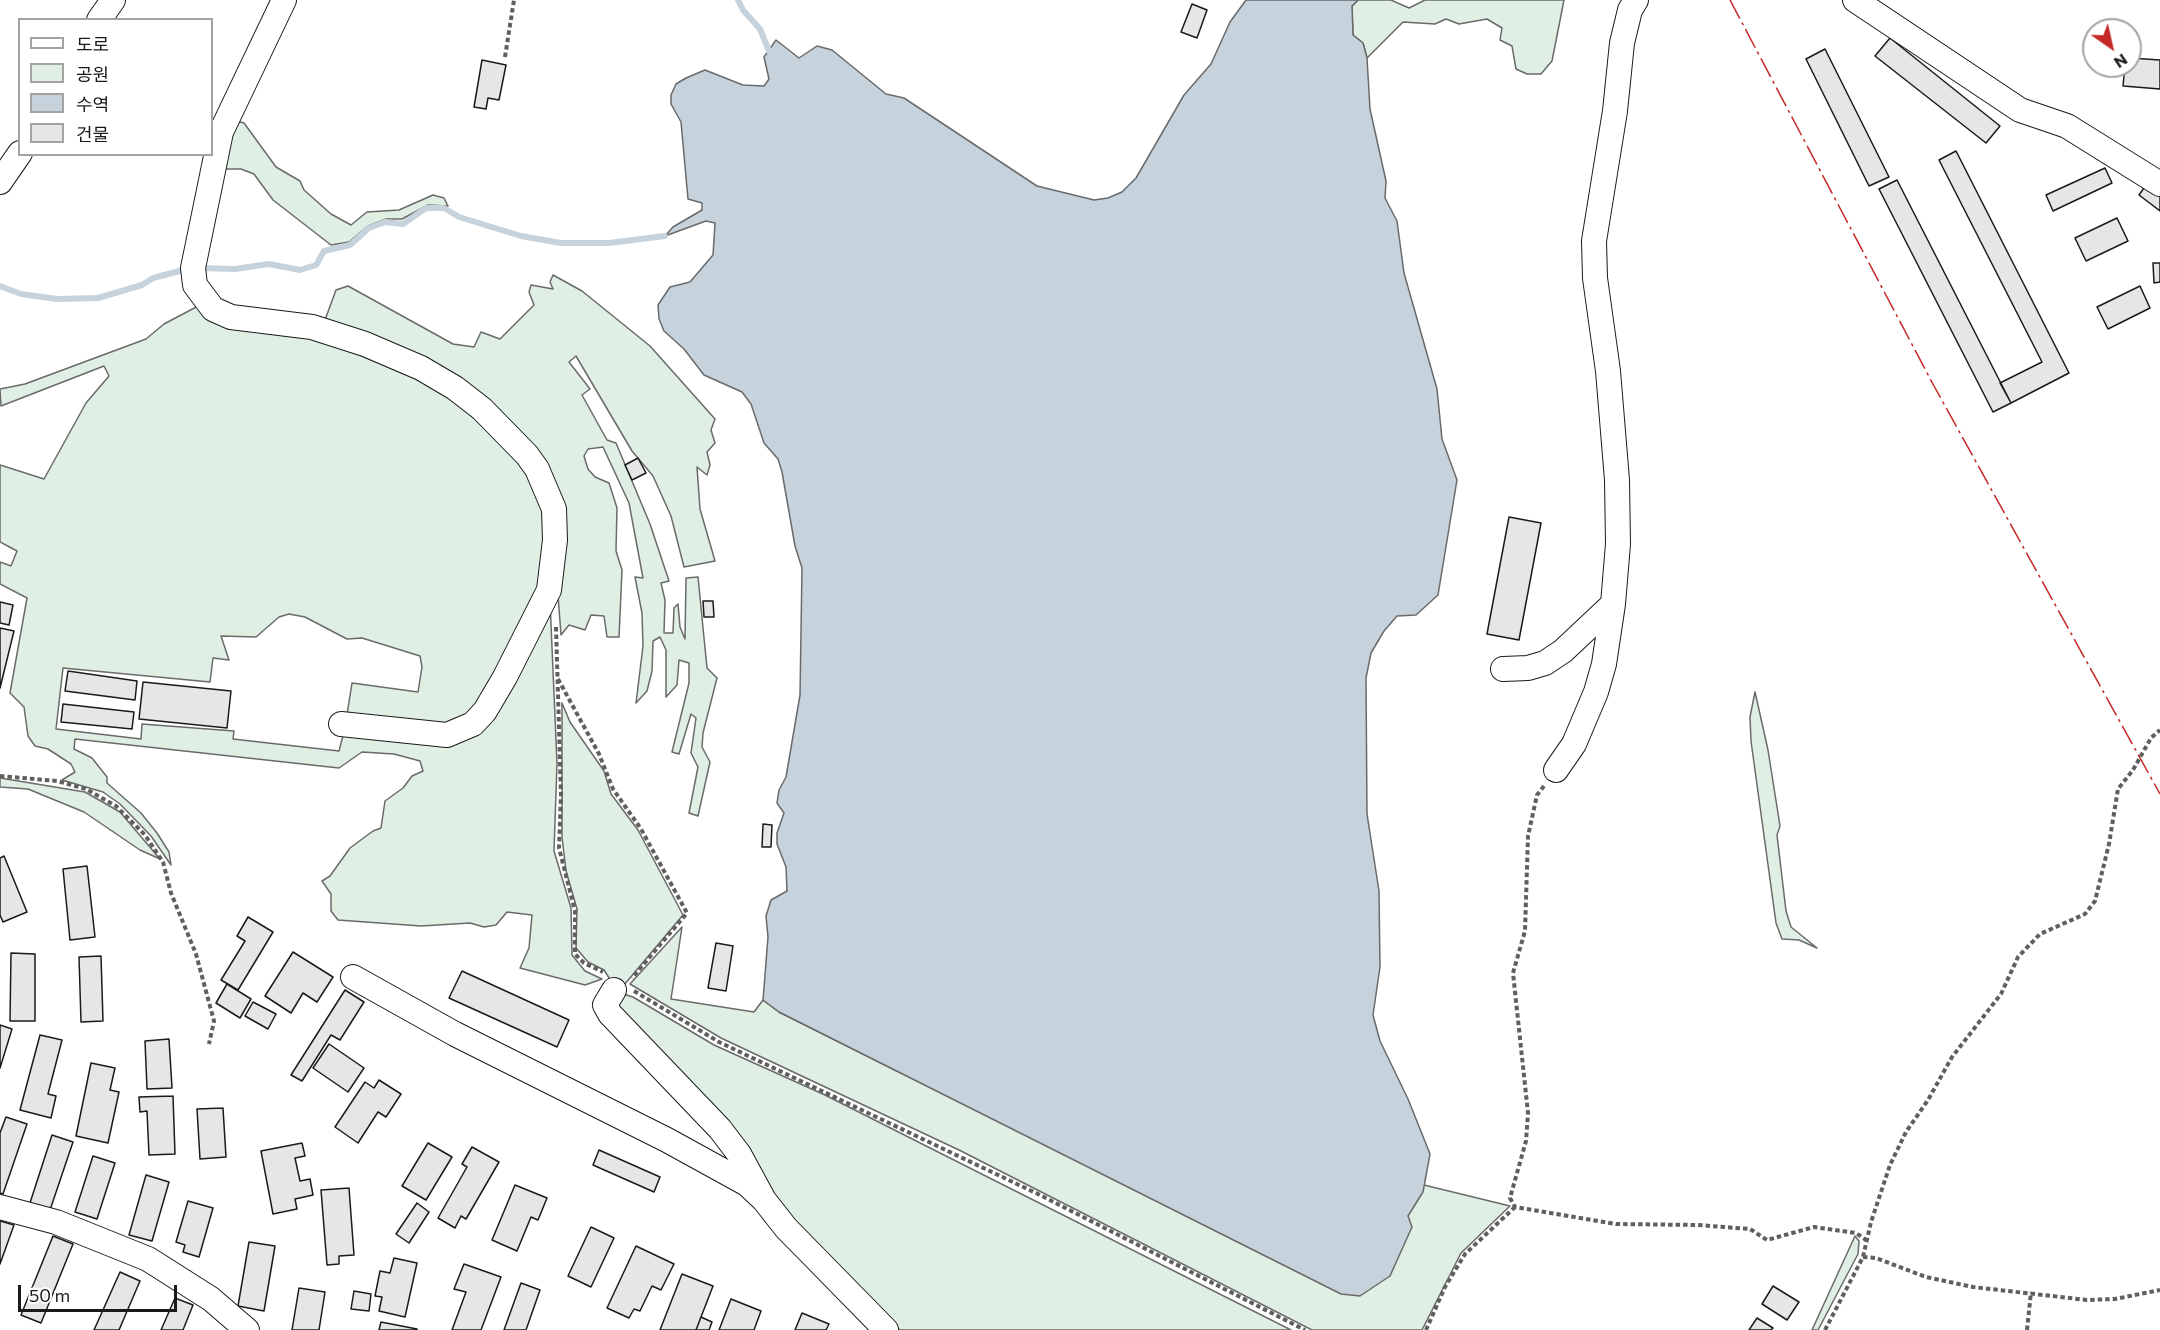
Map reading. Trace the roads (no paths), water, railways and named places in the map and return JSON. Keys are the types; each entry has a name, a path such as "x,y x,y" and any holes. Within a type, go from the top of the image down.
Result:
{"street":[{"path":"100,18 113,0"},
{"path":"284,0 221,132 193,268 199,292 213,309 231,317 312,327 344,337 422,368 456,388 482,409 527,455 537,469 554,509 555,540 549,590 506,677 486,711 473,724 447,735 341,724"},
{"path":"1556,770 1574,744 1596,692 1604,664 1613,604 1618,544 1617,480 1608,371 1595,278 1594,241 1615,111 1622,43 1630,10 1636,0"},
{"path":"1855,0 2020,110 2067,126 2160,184"},
{"path":"0,182 18,156"},
{"path":"1503,669 1528,668 1545,663 1593,625 1613,604"},
{"path":"353,977 475,1044 667,1140 747,1184 764,1200 786,1228 886,1330"},
{"path":"614,990 605,1005 610,1014 720,1129 739,1154 764,1200"},
{"path":"0,1207 56,1222 148,1258 211,1299 247,1330"}],"water":[{"path":"1246,0 1358,0 1352,6 1353,35 1363,43 1367,58 1370,109 1386,181 1385,198 1397,221 1404,273 1437,389 1442,439 1457,480 1438,595 1416,615 1397,616 1384,631 1371,653 1366,678 1367,814 1379,891 1380,967 1373,1015 1380,1041 1408,1099 1430,1154 1423,1192 1408,1216 1412,1227 1390,1276 1360,1296 1341,1294 779,1012 763,1000 768,937 766,916 771,900 787,891 786,867 777,844 777,833 784,813 777,803 779,790 786,777 800,695 802,568 795,546 778,459 764,443 751,404 742,392 704,375 684,349 664,331 659,319 658,305 670,287 690,282 713,255 715,223 706,221 665,236 673,227 702,210 702,203 688,199 681,122 671,104 671,95 676,84 686,78 705,70 743,85 764,86 769,79 764,57 776,40 799,58 817,46 832,50 886,94 904,98 1037,186 1094,200 1108,198 1122,192 1136,178 1184,95 1211,64 1230,22"}],"waterway":[{"path":"738,0 743,10 760,29 769,51"},
{"path":"197,268 235,269 269,264 300,270 316,265 324,251 350,245 369,228 385,222 403,224 426,208 444,208 459,217 521,236 561,243 609,243 665,236"},
{"path":"0,286 21,294 57,299 98,298 142,285 153,278 187,269"}]}
